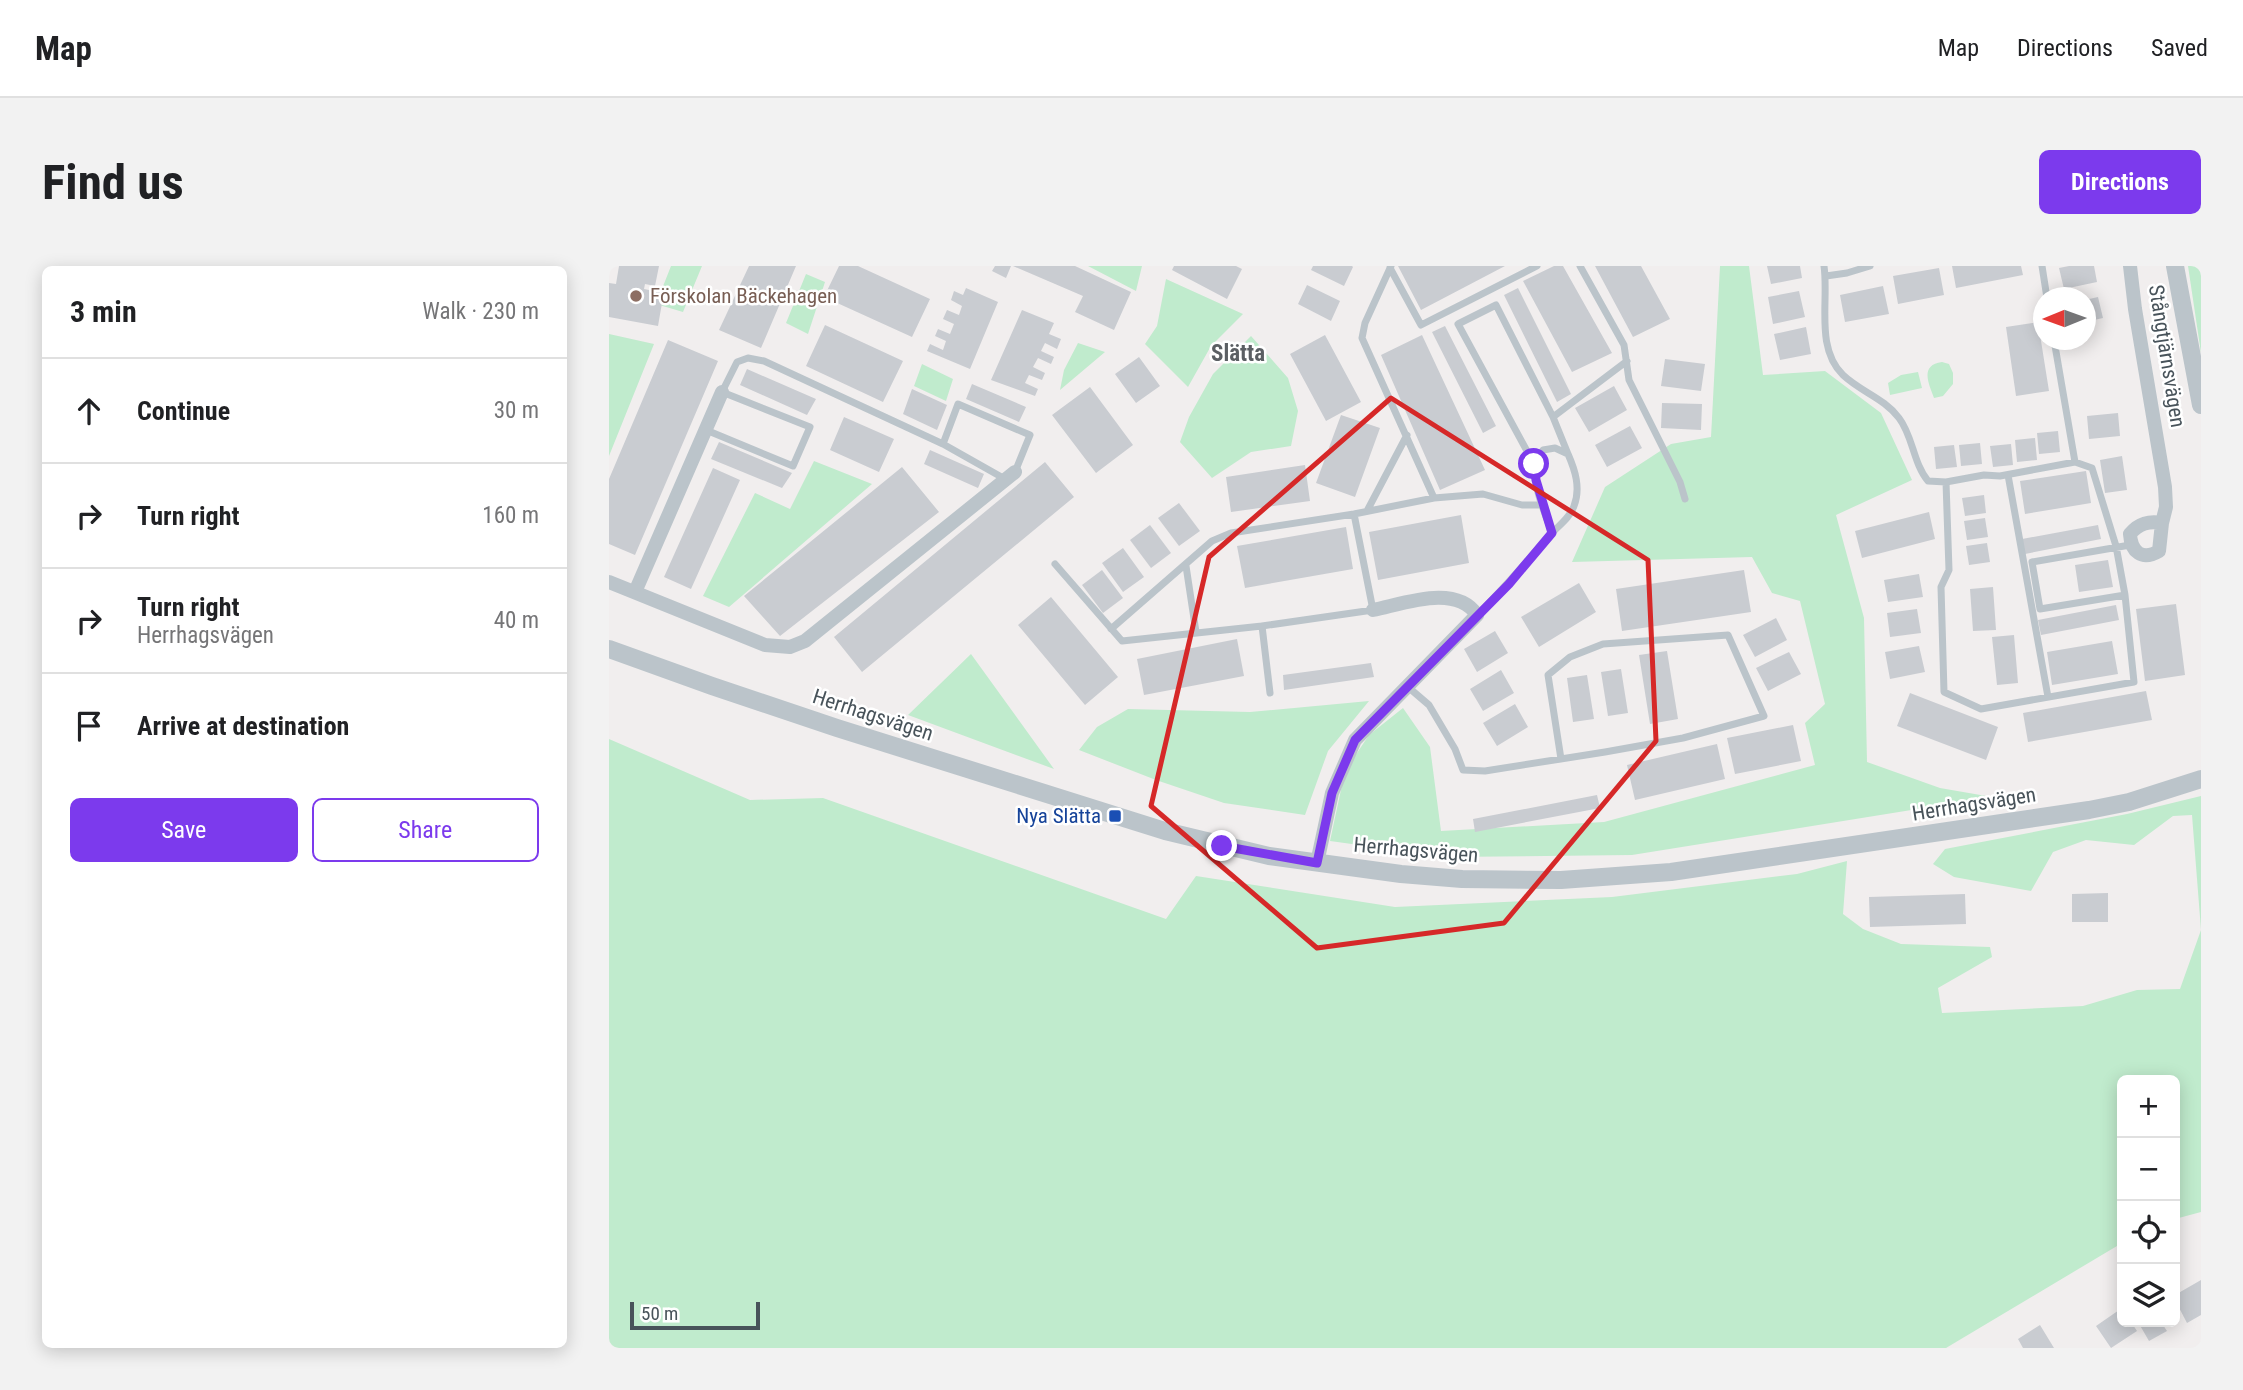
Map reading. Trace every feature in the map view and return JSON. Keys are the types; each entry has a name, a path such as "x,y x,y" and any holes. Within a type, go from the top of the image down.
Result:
{"street":[{"name":"Stångtjärnsvägen","path":"2130,266 2165,487 2166,507 2162,530"},
{"name":"Stångtjärnsvägen","path":"2175,266 2201,405"},
{"path":"635,592 722,392"},
{"path":"609,582 765,645 790,647 811,636 1010,476"},
{"path":"2145,523 2162,530 2158,551 2151,556 2141,556 2123,546 2136,526 2145,523"},
{"path":"1317,863 1332,793 1355,740 1477,615 1471,607 1453,598 1425,599 1373,610"},
{"name":"Herrhagsvägen","path":"609,649 799,716 1115,816 1222,846 1317,863 1462,880 1561,880 1671,872 2089,810 2129,802 2201,779"}],"lane":[{"path":"1390,267 1421,325 1537,266"},
{"path":"1580,266 1624,345 1629,380 1680,482 1685,499"},
{"path":"1824,266 1826,338 1832,357 1843,375 1888,405 1901,420 1921,473 1928,481 1945,482 1984,475 2008,475 2075,462 2092,468 2123,546 2134,682 1981,709 1944,692 1941,587 1949,570 1945,482"},
{"path":"1826,276 1870,266"},
{"path":"2042,266 2045,287"},
{"path":"1390,267 1365,323 1362,338 1434,498"},
{"path":"1477,615 1509,584 1564,522 1574,507 1577,487 1575,471 1553,416 1496,305 1458,324 1534,464 1536,480 1552,533"},
{"path":"2057,350 2075,462"},
{"path":"705,429 793,466 810,427 722,392 737,362 748,358 764,361 1010,476 1030,435 957,404 943,444"},
{"path":"1553,416 1627,362"},
{"path":"1367,511 1407,435"},
{"path":"1534,464 1538,456 1549,448 1562,449 1568,454"},
{"path":"2008,475 2048,697"},
{"path":"1111,629 1212,541 1231,533 1354,514 1434,498 1483,494 1522,505 1543,505"},
{"path":"1055,564 1122,642 1373,610 1354,514"},
{"path":"2123,546 2032,562 2040,609 2125,595"},
{"path":"1186,566 1196,632"},
{"path":"1262,626 1270,693"},
{"path":"1408,687 1429,705 1455,749 1463,770 1485,771 1561,759 1683,738 1764,716 1728,635 1602,644 1570,657 1548,675 1561,759"}],"highlighted area":[{"path":"1391,398 1648,560 1656,741 1504,923 1317,948 1151,806 1209,557"}],"green space":[{"path":"671,266 702,266 683,312 656,304"},
{"path":"1088,266 1142,266 1136,291"},
{"path":"1720,266 1749,266 1763,375 1825,371 1881,413 1912,480 1836,515 1864,618 1867,762 1940,788 1992,797 1632,855 1446,857 1330,841 1345,771 1369,735 1403,708 1430,747 1441,831 1604,822 1815,765 1805,723 1825,704 1800,601 1772,593 1752,557 1572,562 1605,487 1671,444 1711,437"},
{"path":"2188,266 2201,266 2201,353"},
{"path":"806,274 825,282 808,334 786,323"},
{"path":"1166,279 1243,314 1211,346 1188,387 1145,344 1157,326"},
{"path":"609,334 654,344 609,456"},
{"path":"1251,336 1288,378 1298,411 1291,446 1251,452 1212,478 1180,442 1189,417 1213,374"},
{"path":"1078,343 1105,352 1060,390 1064,370"},
{"path":"1942,362 1949,364 1953,373 1953,384 1943,396 1934,398 1928,370"},
{"path":"922,364 953,379 946,401 914,386"},
{"path":"1918,372 1922,388 1890,395 1888,383 1901,375"},
{"path":"814,461 872,484 729,607 703,596 755,493 790,509"},
{"path":"971,654 1054,769 908,715"},
{"path":"1369,701 1328,751 1305,815 1224,803 1079,750 1097,727 1128,709 1250,712"},
{"path":"609,739 750,800 823,798 1166,919 1196,876 1395,907 1612,897 1797,874 1847,861 1843,914 1863,929 1901,944 1990,947 1992,957 1938,988 1942,1013 2083,1006 2137,990 2180,989 2201,930 2201,1212 2180,1218 2180,1075 2117,1075 2117,1246 1946,1348 609,1348"},
{"path":"2201,796 2201,930 2192,815 2173,816 2134,845 2086,840 2053,852 2031,891 1954,877 1933,864 1945,849 2127,814"}],"building":[{"name":"Förskolan Bäckehagen","path":"619,266 659,266 655,286 645,284 644,289 674,295 672,305 662,303 658,326 609,317 609,283 616,284"},
{"path":"749,266 796,266 761,348 719,330"},
{"path":"839,266 858,266 930,299 912,337 824,297"},
{"path":"995,266 1011,266 1006,278 992,271"},
{"path":"1013,266 1075,266 1131,292 1114,330 1075,312 1083,296"},
{"path":"1174,266 1236,266 1242,269 1227,299 1172,270"},
{"path":"1313,266 1353,267 1344,286 1311,270"},
{"path":"1398,266 1505,266 1421,310"},
{"path":"1554,266 1563,266 1612,353 1572,372 1523,281"},
{"path":"1595,266 1641,266 1670,319 1633,337"},
{"path":"1767,266 1800,266 1802,278 1771,284"},
{"path":"1952,266 2021,266 2023,275 1956,288"},
{"path":"2094,266 2097,282 2064,287 2059,268"},
{"path":"1939,268 1944,295 1898,304 1893,276"},
{"path":"1307,285 1340,301 1331,321 1298,304"},
{"path":"1883,286 1889,314 1845,322 1840,295"},
{"path":"966,288 998,302 970,369 927,351 930,344 943,350 946,341 935,336 938,329 950,334 954,324 943,319 947,310 959,315 962,306 951,300 954,291 963,295"},
{"path":"1518,288 1571,394 1557,402 1504,295"},
{"path":"1799,291 1805,317 1773,324 1768,297"},
{"path":"2096,297 2103,318 2096,320"},
{"path":"1022,310 1054,323 1049,334 1061,339 1057,349 1045,343 1041,351 1054,357 1051,364 1038,358 1033,367 1045,373 1042,380 1029,375 1025,383 1038,389 1035,396 991,380"},
{"path":"2033,323 2033,350 2042,350 2049,391 2016,396 2006,327"},
{"path":"825,325 903,361 883,402 806,366"},
{"path":"1445,326 1496,426 1483,433 1432,332"},
{"path":"1806,327 1811,354 1780,360 1774,334"},
{"path":"1325,335 1361,402 1326,421 1290,354"},
{"path":"1422,335 1485,470 1440,490 1381,355"},
{"path":"668,340 718,361 635,555 609,544 609,479"},
{"path":"1139,357 1160,386 1136,403 1115,374"},
{"path":"1665,359 1705,364 1701,391 1661,386"},
{"path":"747,369 816,399 807,415 740,385"},
{"path":"972,384 1026,407 1019,422 966,399"},
{"path":"1614,386 1627,410 1589,432 1575,408"},
{"path":"1090,387 1133,445 1096,473 1052,415"},
{"path":"912,389 947,405 937,430 903,414"},
{"path":"1662,403 1702,404 1701,430 1661,428"},
{"path":"2118,413 2120,436 2089,439 2087,416"},
{"path":"1341,415 1380,428 1355,497 1316,483"},
{"path":"844,417 894,439 879,472 830,450"},
{"path":"1630,426 1642,448 1607,467 1595,445"},
{"path":"2058,431 2060,452 2039,454 2037,433"},
{"path":"2035,438 2037,460 2017,462 2015,440"},
{"path":"719,442 792,473 782,488 711,459"},
{"path":"1980,443 1982,464 1961,466 1959,445"},
{"path":"2011,444 2013,465 1993,467 1990,446"},
{"path":"1954,445 1957,467 1936,469 1934,447"},
{"path":"930,450 984,474 978,488 924,464"},
{"path":"2122,456 2127,490 2105,493 2100,460"},
{"path":"1045,462 1074,497 862,672 834,637"},
{"path":"1305,465 1310,501 1231,512 1226,477"},
{"path":"902,467 939,512 780,636 744,596"},
{"path":"713,468 740,480 691,589 664,577"},
{"path":"2086,471 2091,503 2025,514 2020,481"},
{"path":"1984,495 1986,513 1965,516 1962,498"},
{"path":"1179,503 1200,531 1179,546 1158,518"},
{"path":"1929,512 1935,539 1862,558 1855,531"},
{"path":"1461,515 1469,563 1378,580 1369,532"},
{"path":"1985,518 1988,537 1967,540 1964,521"},
{"path":"1150,525 1171,553 1151,568 1130,540"},
{"path":"2098,525 2101,539 2025,554 2022,539"},
{"path":"1346,527 1353,569 1245,588 1237,546"},
{"path":"1987,543 1990,562 1969,565 1966,546"},
{"path":"1123,548 1144,577 1123,592 1102,563"},
{"path":"2108,560 2113,587 2079,592 2075,565"},
{"path":"1102,570 1123,598 1103,613 1082,585"},
{"path":"1744,570 1751,612 1622,631 1616,589"},
{"path":"1919,574 1923,597 1888,602 1884,580"},
{"path":"1579,583 1596,612 1539,647 1521,617"},
{"path":"1993,587 1996,630 1973,631 1970,589"},
{"path":"1051,597 1118,677 1085,705 1018,625"},
{"path":"2176,604 2185,675 2145,681 2136,609"},
{"path":"2116,605 2119,620 2041,635 2038,620"},
{"path":"1917,609 1921,633 1890,637 1887,613"},
{"path":"1776,618 1787,640 1755,657 1743,635"},
{"path":"1495,631 1508,653 1477,672 1464,649"},
{"path":"2014,635 2018,683 1997,685 1992,637"},
{"path":"1237,639 1244,676 1144,695 1137,659"},
{"path":"2112,641 2118,674 2052,685 2047,652"},
{"path":"1919,646 1925,672 1890,679 1885,652"},
{"path":"1667,651 1678,719 1650,724 1639,655"},
{"path":"1789,652 1801,674 1768,691 1756,668"},
{"path":"1371,663 1374,677 1284,690 1283,675"},
{"path":"1621,669 1628,713 1608,716 1601,672"},
{"path":"1501,670 1514,693 1483,711 1470,689"},
{"path":"1587,675 1594,719 1573,722 1567,678"},
{"path":"2146,691 2152,720 2028,742 2023,713"},
{"path":"1910,693 1998,727 1986,760 1897,726"},
{"path":"1515,704 1528,727 1497,746 1483,723"},
{"path":"1793,725 1801,761 1735,774 1727,738"},
{"path":"1717,744 1725,779 1635,800 1627,765"},
{"path":"1597,795 1600,808 1475,832 1473,819"},
{"path":"2108,893 2108,922 2072,922 2072,894"},
{"path":"1965,894 1966,924 1870,927 1869,897"},
{"path":"2201,1280 2201,1315 2187,1323 2180,1310 2180,1292"},
{"path":"2117,1311 2117,1327 2134,1327 2137,1331 2111,1348 2096,1326"},
{"path":"2040,1325 2054,1348 2023,1348 2018,1339"},
{"path":"2141,1327 2164,1327 2167,1331 2149,1341"}],"place":[{"name":"Förskolan Bäckehagen","path":"636,296"},
{"name":"Nya Slätta","path":"1115,816"}],"district":[{"name":"Slätta","path":"1238,353"}],"route":[{"path":"1222,846 1317,863 1332,793 1355,740 1509,584 1552,533 1536,480 1534,464"}]}
